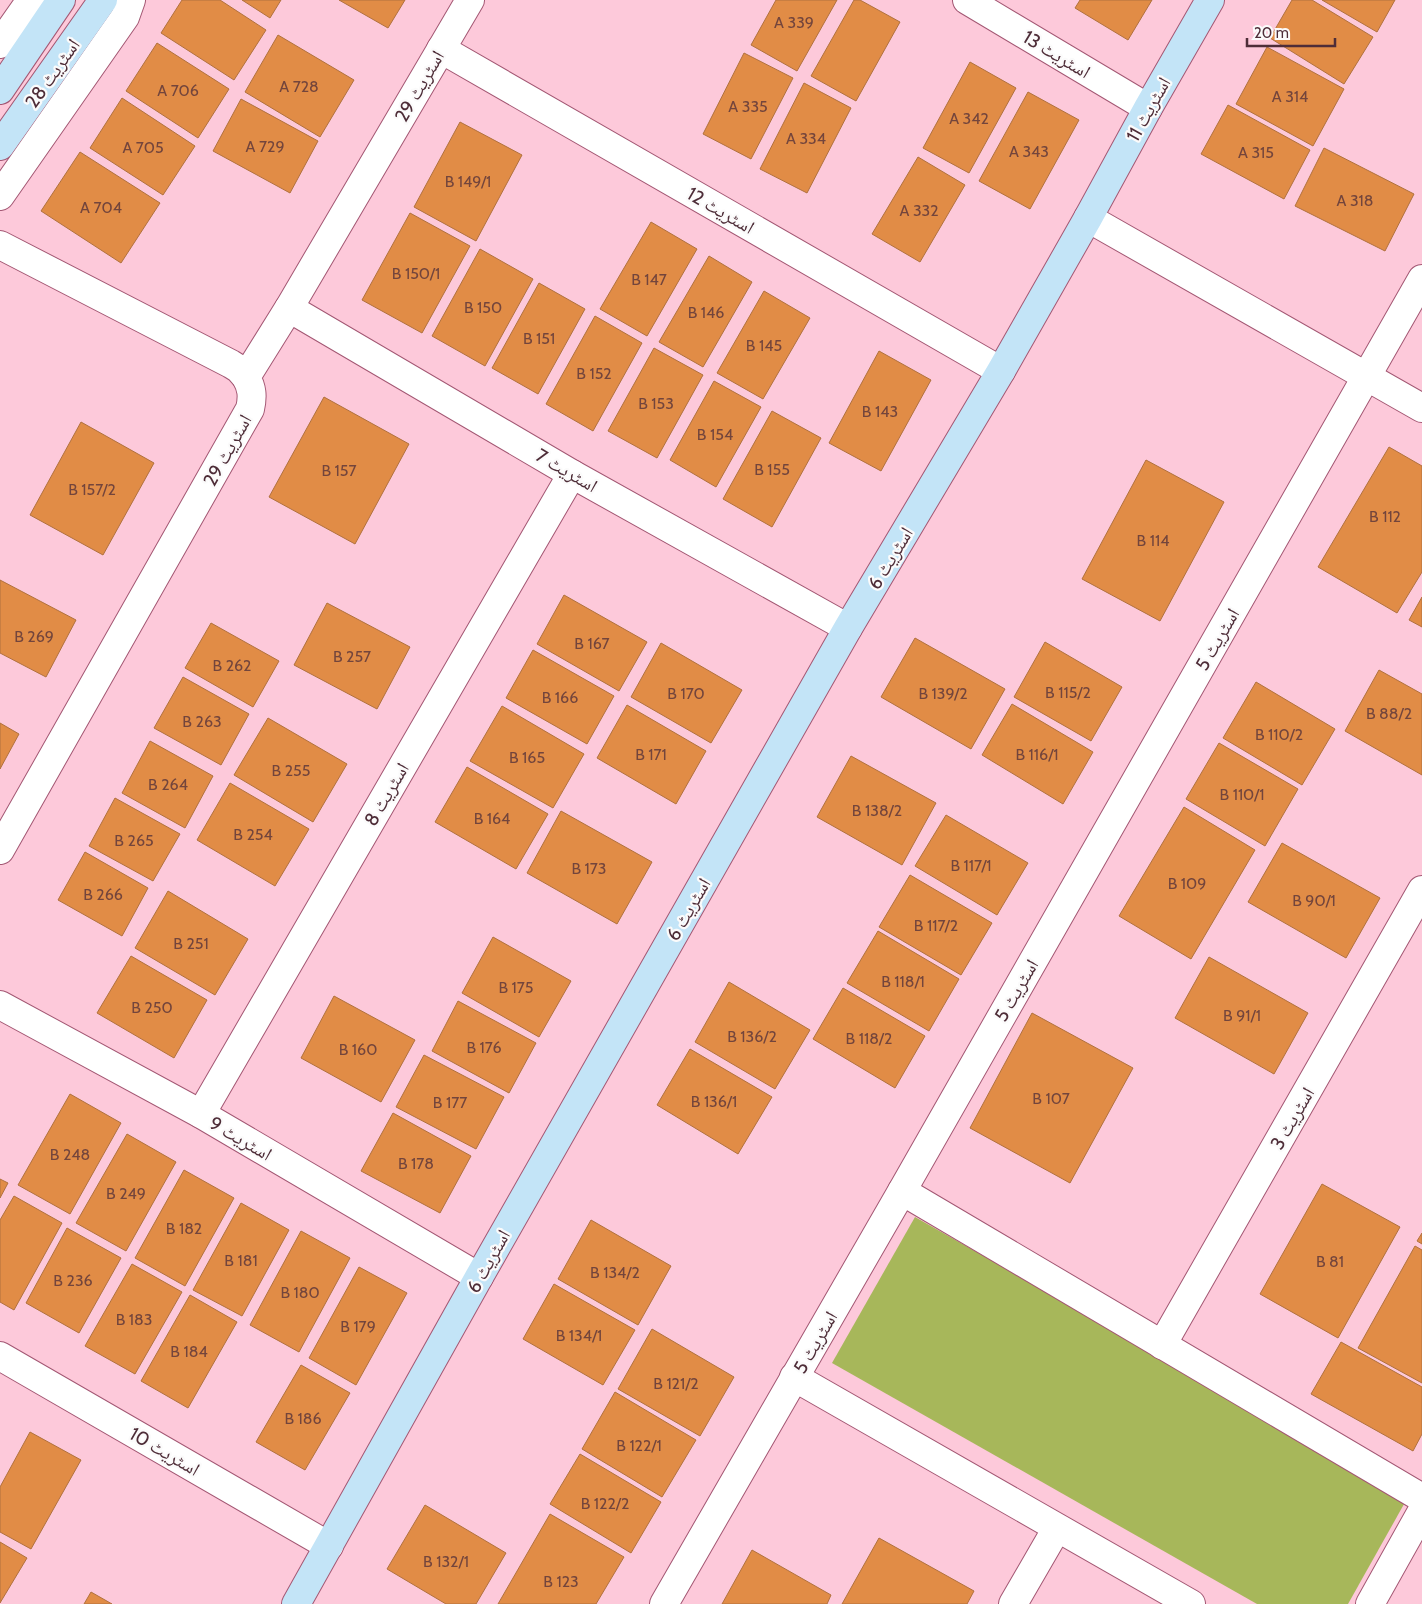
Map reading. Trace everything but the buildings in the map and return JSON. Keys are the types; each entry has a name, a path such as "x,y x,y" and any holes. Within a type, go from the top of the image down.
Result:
{"street":[{"path":"0,44 31,0"},
{"name":"اسٹریٹ 28","path":"0,90 61,0"},
{"name":"اسٹریٹ 28","path":"0,146 103,0"},
{"path":"0,196 125,17 131,0"},
{"name":"اسٹریٹ 29","path":"0,850 250,409 253,395 251,385 246,377 289,308 470,0"},
{"name":"اسٹریٹ 13","path":"967,0 1148,108"},
{"name":"اسٹریٹ 11","path":"1088,218 1210,0"},
{"name":"اسٹریٹ 12","path":"441,49 1002,371"},
{"path":"1088,218 1422,408"},
{"name":"اسٹریٹ 6","path":"296,1604 479,1277 848,628 1002,371 1088,218"},
{"path":"0,246 231,364 246,377"},
{"path":"1367,376 1422,279"},
{"name":"اسٹریٹ 7","path":"289,308 572,474 848,628"},
{"name":"اسٹریٹ 5","path":"664,1604 1367,376"},
{"name":"اسٹریٹ 8","path":"200,1114 572,474"},
{"name":"اسٹریٹ 3","path":"1162,1345 1422,890"},
{"name":"اسٹریٹ 9","path":"0,1005 200,1114 479,1277"},
{"path":"902,1191 1422,1498"},
{"name":"اسٹریٹ 10","path":"0,1356 329,1546"},
{"path":"794,1376 1191,1604"},
{"path":"1370,1604 1422,1511"},
{"path":"1013,1604 1057,1528"}],"green space":[{"path":"915,1217 1408,1497 1348,1604 1257,1604 832,1363"}]}
